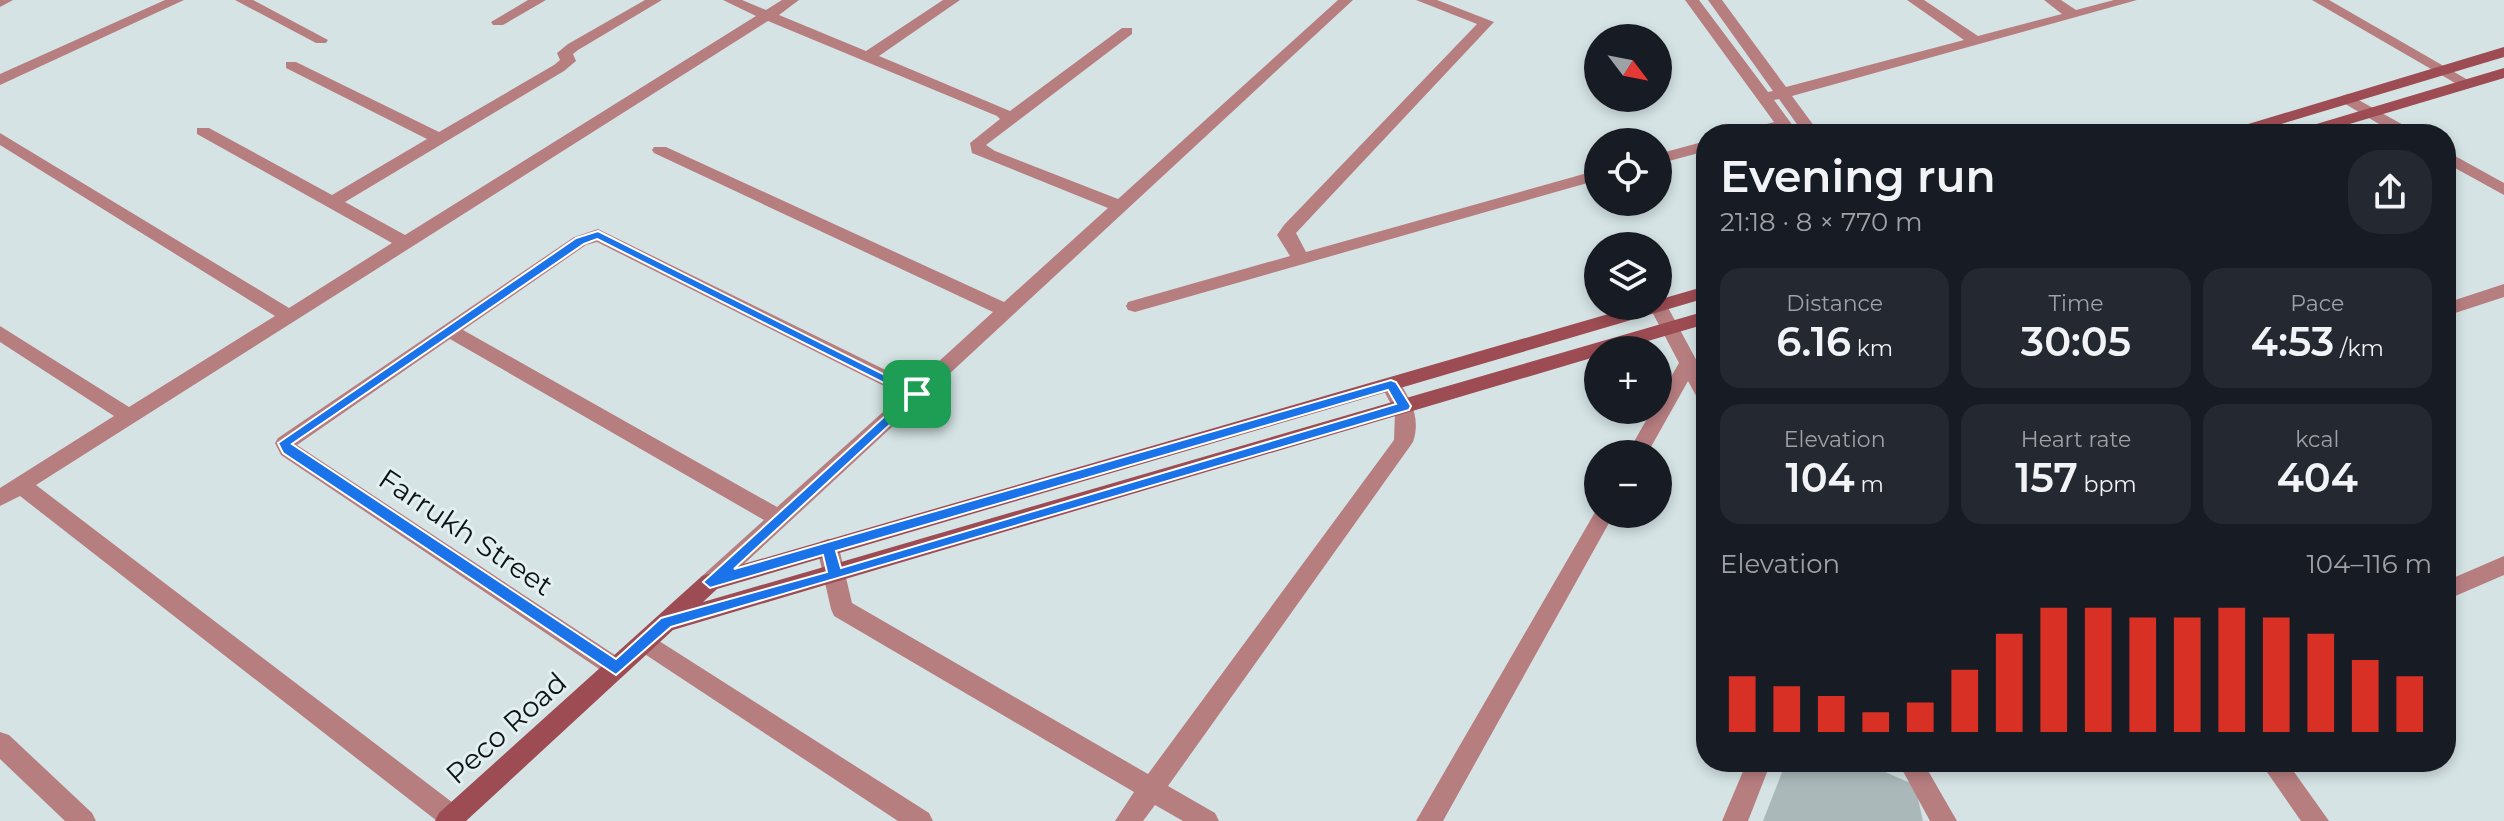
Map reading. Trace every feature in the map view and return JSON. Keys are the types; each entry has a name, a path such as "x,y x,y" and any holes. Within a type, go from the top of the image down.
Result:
{"street":[{"path":"0,3 6,0"},
{"path":"0,80 177,0"},
{"path":"242,0 321,40"},
{"path":"498,22 539,0"},
{"path":"333,202 559,68 568,61 565,53 573,47 655,0"},
{"path":"730,0 1003,113 1007,118"},
{"path":"0,498 792,0"},
{"path":"867,57 953,0"},
{"path":"710,582 1346,0"},
{"path":"1300,257 1286,235 1290,229 1487,22 1423,0"},
{"path":"1692,0 1784,124"},
{"path":"1715,0 1805,124"},
{"path":"1914,0 1975,41"},
{"path":"2051,0 2074,15"},
{"path":"1765,98 2130,0"},
{"path":"2319,0 2467,84"},
{"path":"1123,207 978,150 978,143 1007,118 1019,114 1127,31"},
{"path":"2264,124 2504,52"},
{"path":"291,65 439,139"},
{"path":"2329,124 2504,73"},
{"path":"2348,99 2391,124"},
{"path":"203,131 407,244"},
{"path":"0,138 290,317"},
{"path":"1672,155 1696,149"},
{"path":"660,150 1008,311"},
{"path":"2456,162 2504,190"},
{"path":"1135,306 1584,179"},
{"path":"780,519 448,330 580,241 598,235 917,394"},
{"path":"2456,307 2504,290"},
{"path":"1672,302 1696,295"},
{"path":"710,582 1611,320"},
{"path":"1666,320 1696,378"},
{"path":"667,622 1696,320"},
{"name":"Farrukh Street","path":"448,330 285,443 288,450 616,668"},
{"path":"0,333 130,417"},
{"path":"1645,440 1688,364"},
{"path":"1128,821 1403,442 1407,433 1404,406 1391,385"},
{"path":"21,485 450,819"},
{"path":"1429,821 1595,528"},
{"path":"828,548 842,609 1206,821"},
{"path":"2456,587 2504,565"},
{"name":"Peco Road","path":"450,819 710,582"},
{"path":"645,642 920,821"},
{"path":"0,743 83,821"},
{"path":"1735,821 1755,772"},
{"path":"1916,772 1944,821"},
{"path":"2279,772 2316,821"}],"building":[{"path":"1782,772 1885,772 1915,785 1923,821 1763,821"}],"route":[{"path":"917,394 598,235 580,241 285,443 288,450 616,668 667,622 835,575 828,548 1391,385 1404,406 835,575 828,548 710,582 917,394"}]}
